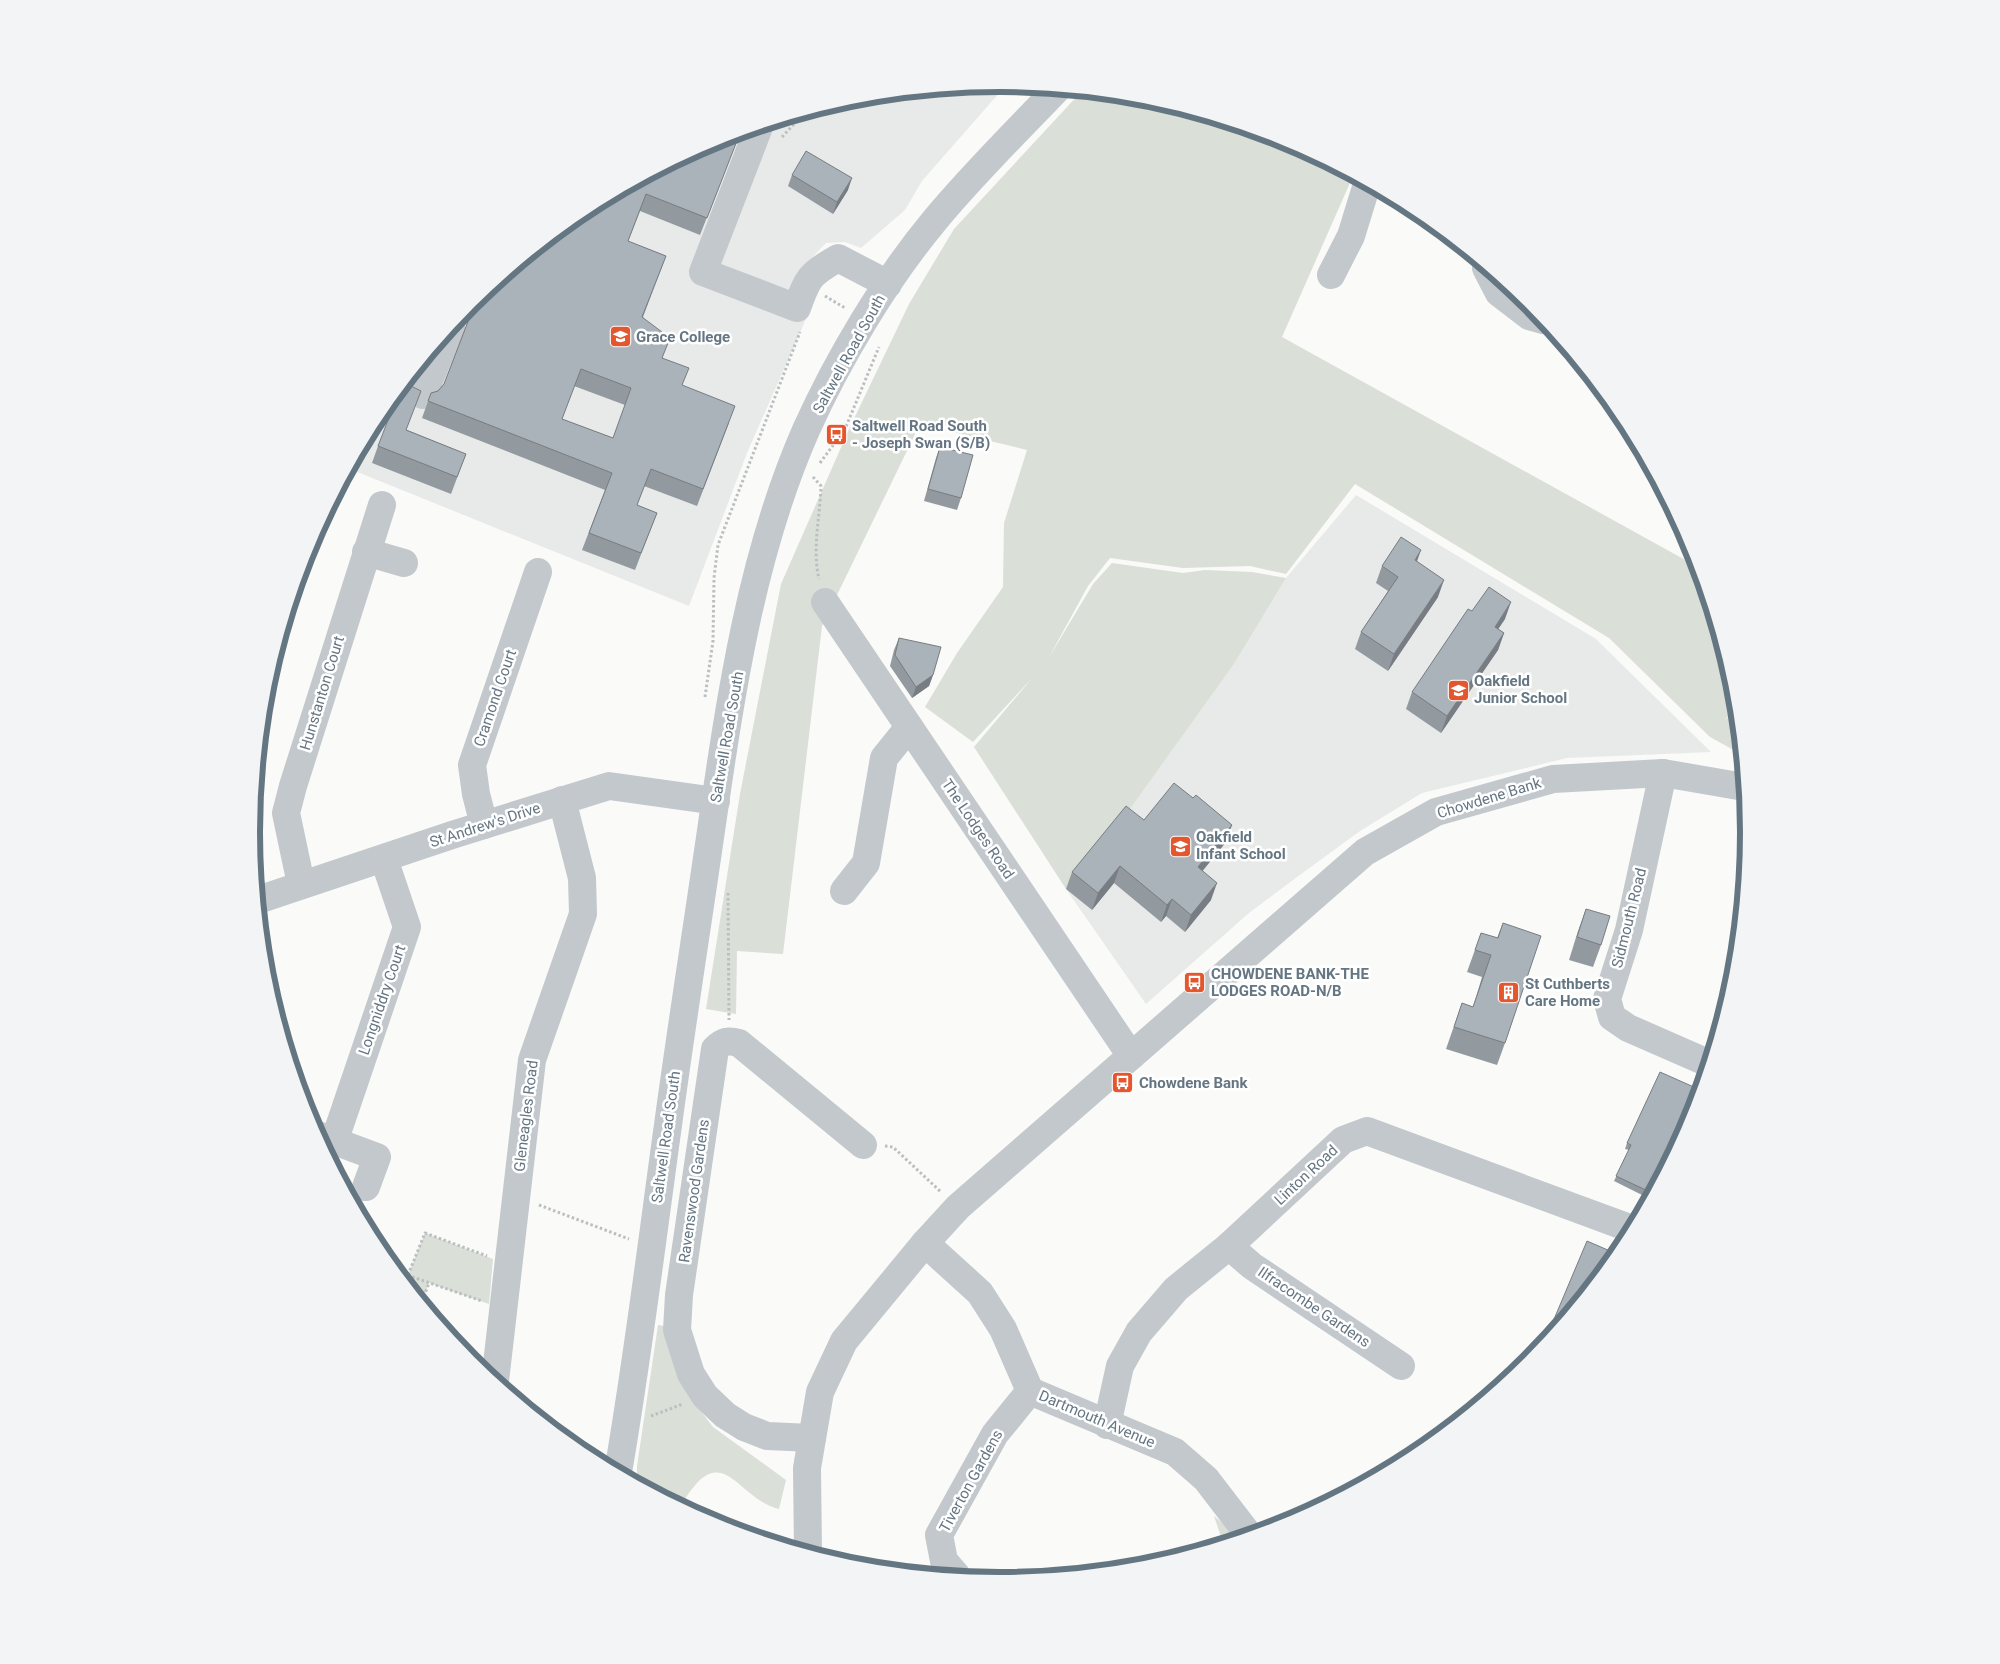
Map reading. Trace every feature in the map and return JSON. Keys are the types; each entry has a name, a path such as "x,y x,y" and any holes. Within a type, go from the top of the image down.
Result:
{"street":[{"name":"Saltwell Road South","path":"619,1465 716,801 754,588 769,532 801,472 808,427 842,362 888,284 935,220 1052,94"},
{"path":"756,134 703,272 797,308 806,284 813,273 838,258 888,284"},
{"path":"1331,275 1351,236 1365,189"},
{"path":"1492,280 1499,294 1530,316"},
{"path":"423,396 446,342"},
{"name":"Hunstanton Court","path":"301,884 286,813 382,505"},
{"path":"366,552 404,563"},
{"name":"Cramond Court","path":"484,826 476,794 472,765 538,572"},
{"name":"The Lodges Road","path":"825,602 1131,1056"},
{"path":"844,891 866,863 884,758 909,726"},
{"name":"Chowdene Bank","path":"808,1546 807,1468 820,1392 844,1340 925,1243 958,1207 1365,852 1436,812 1552,779 1663,773 1738,786"},
{"name":"Sidmouth Road","path":"1663,773 1629,930 1608,999 1612,1017 1628,1028 1703,1061"},
{"name":"St Andrew's Drive","path":"264,898 301,884 609,786 716,801"},
{"name":"Gleneagles Road","path":"496,1373 532,1060 583,914 582,878 562,800"},
{"name":"Longniddry Court","path":"327,1136 406,927 384,859"},
{"path":"729,1040 739,1043 863,1145"},
{"name":"Ravenswood Gardens","path":"729,1040 721,1042 715,1049 679,1304 677,1330 691,1374 705,1396 725,1415 744,1427 767,1436 812,1438"},
{"name":"Linton Road","path":"1107,1425 1120,1366 1139,1332 1176,1289 1229,1246 1343,1140 1367,1131 1625,1226"},
{"name":"Longniddry Court","path":"328,1139 377,1157 366,1187"},
{"name":"Dartmouth Avenue","path":"925,1243 980,1293 1003,1329 1030,1390 1107,1425 1175,1452 1206,1479 1245,1529"},
{"name":"Ilfracombe Gardens","path":"1229,1246 1252,1266 1401,1366"},
{"name":"Tiverton Gardens","path":"951,1570 944,1561 939,1536 996,1434 1030,1390"}],"path":[{"path":"704,706 713,642 714,578 718,545 801,330"},
{"path":"825,602 816,567 815,544 820,517 821,486 801,472 845,429 879,346"},
{"path":"728,891 729,1040"},
{"path":"863,1145 893,1147 958,1207"},
{"path":"516,1197 651,1248"},
{"path":"503,1308 408,1275 425,1233 508,1265"},
{"path":"424,1296 429,1283"},
{"path":"626,1425 705,1396"}],"shaded area":[{"name":"Grace College","path":"1000,92 922,181 905,210 861,248 845,242 826,243 803,267 824,278 747,453 689,606 355,471 385,421 413,382 444,344 477,309 512,276 550,245 589,217 630,192 673,169 717,149 762,132 809,118 903,99"},
{"path":"1076,97 1144,107 1238,132 1283,149 1351,182 1282,337 1688,561 1714,641 1730,715 1724,721 1730,715 1735,750 1710,737 1609,638 1355,484 1286,574 1250,566 1183,568 1110,558 1088,586 1048,659 1093,584 1112,563 1183,573 1205,570 1252,572 1286,578 1234,664 1120,823 1066,889 974,747 1033,677 973,742 925,707 957,653 1003,587 1004,523 1027,450 920,424 822,626 783,954 737,951 736,1014 706,1009 740,794 781,584 850,427 909,304 954,229"},
{"name":"Oakfield Junior School","path":"1356,495 1596,639 1711,752 1567,758 1422,793 1360,831 1249,913 1146,1004 1066,889 1120,823 1234,664 1286,578"},
{"path":"425,1233 493,1259 489,1304 429,1283 424,1296 408,1275"},
{"path":"658,1325 665,1326 687,1393 713,1427 786,1480 779,1509 764,1503 729,1477 719,1473 708,1475 695,1485 685,1500 637,1476"},
{"path":"1214,1516 1234,1533 1221,1537"}],"building":[{"path":"737,142 707,218 646,194 628,241 666,256 642,317 670,338 662,358 689,368 682,385 735,406 703,489 651,469 637,505 657,513 641,553 589,533 612,473 428,401 431,393 438,391 444,384 470,317 512,276 589,217 630,192 673,169","holes":["581,369 631,388 613,438 562,419"]},
{"path":"806,151 852,178 837,202 792,175"},
{"path":"410,386 421,391 406,430 466,454 457,477 378,446 391,413"},
{"path":"940,447 973,455 961,498 928,489"},
{"path":"1401,537 1421,550 1415,560 1444,580 1394,654 1361,632 1398,577 1382,566"},
{"path":"1489,587 1511,602 1495,627 1504,633 1447,716 1412,692 1468,609 1472,611"},
{"path":"899,638 941,647 933,675 916,687 895,655"},
{"path":"1174,783 1193,798 1196,795 1232,825 1198,867 1217,883 1191,915 1172,899 1167,905 1120,866 1098,893 1072,872 1126,806 1144,820"},
{"path":"1586,909 1610,916 1601,945 1577,937"},
{"path":"1503,923 1541,936 1505,1043 1454,1027 1462,1003 1473,1007 1491,955 1475,950 1481,933 1498,938"},
{"path":"1660,1072 1694,1087 1663,1159 1646,1190 1616,1176 1631,1145 1627,1143"},
{"path":"1587,1241 1609,1251 1587,1282 1552,1324"}],"place":[{"name":"Grace College","path":"620,337"},
{"name":"Saltwell Road South - Joseph Swan (S/B)","path":"836,435"},
{"name":"Oakfield Junior School","path":"1458,690"},
{"name":"Oakfield Infant School","path":"1180,846"},
{"name":"CHOWDENE BANK-THE LODGES ROAD-N/B","path":"1195,983"},
{"name":"St Cuthberts Care Home","path":"1509,993"},
{"name":"Chowdene Bank","path":"1123,1083"}]}
